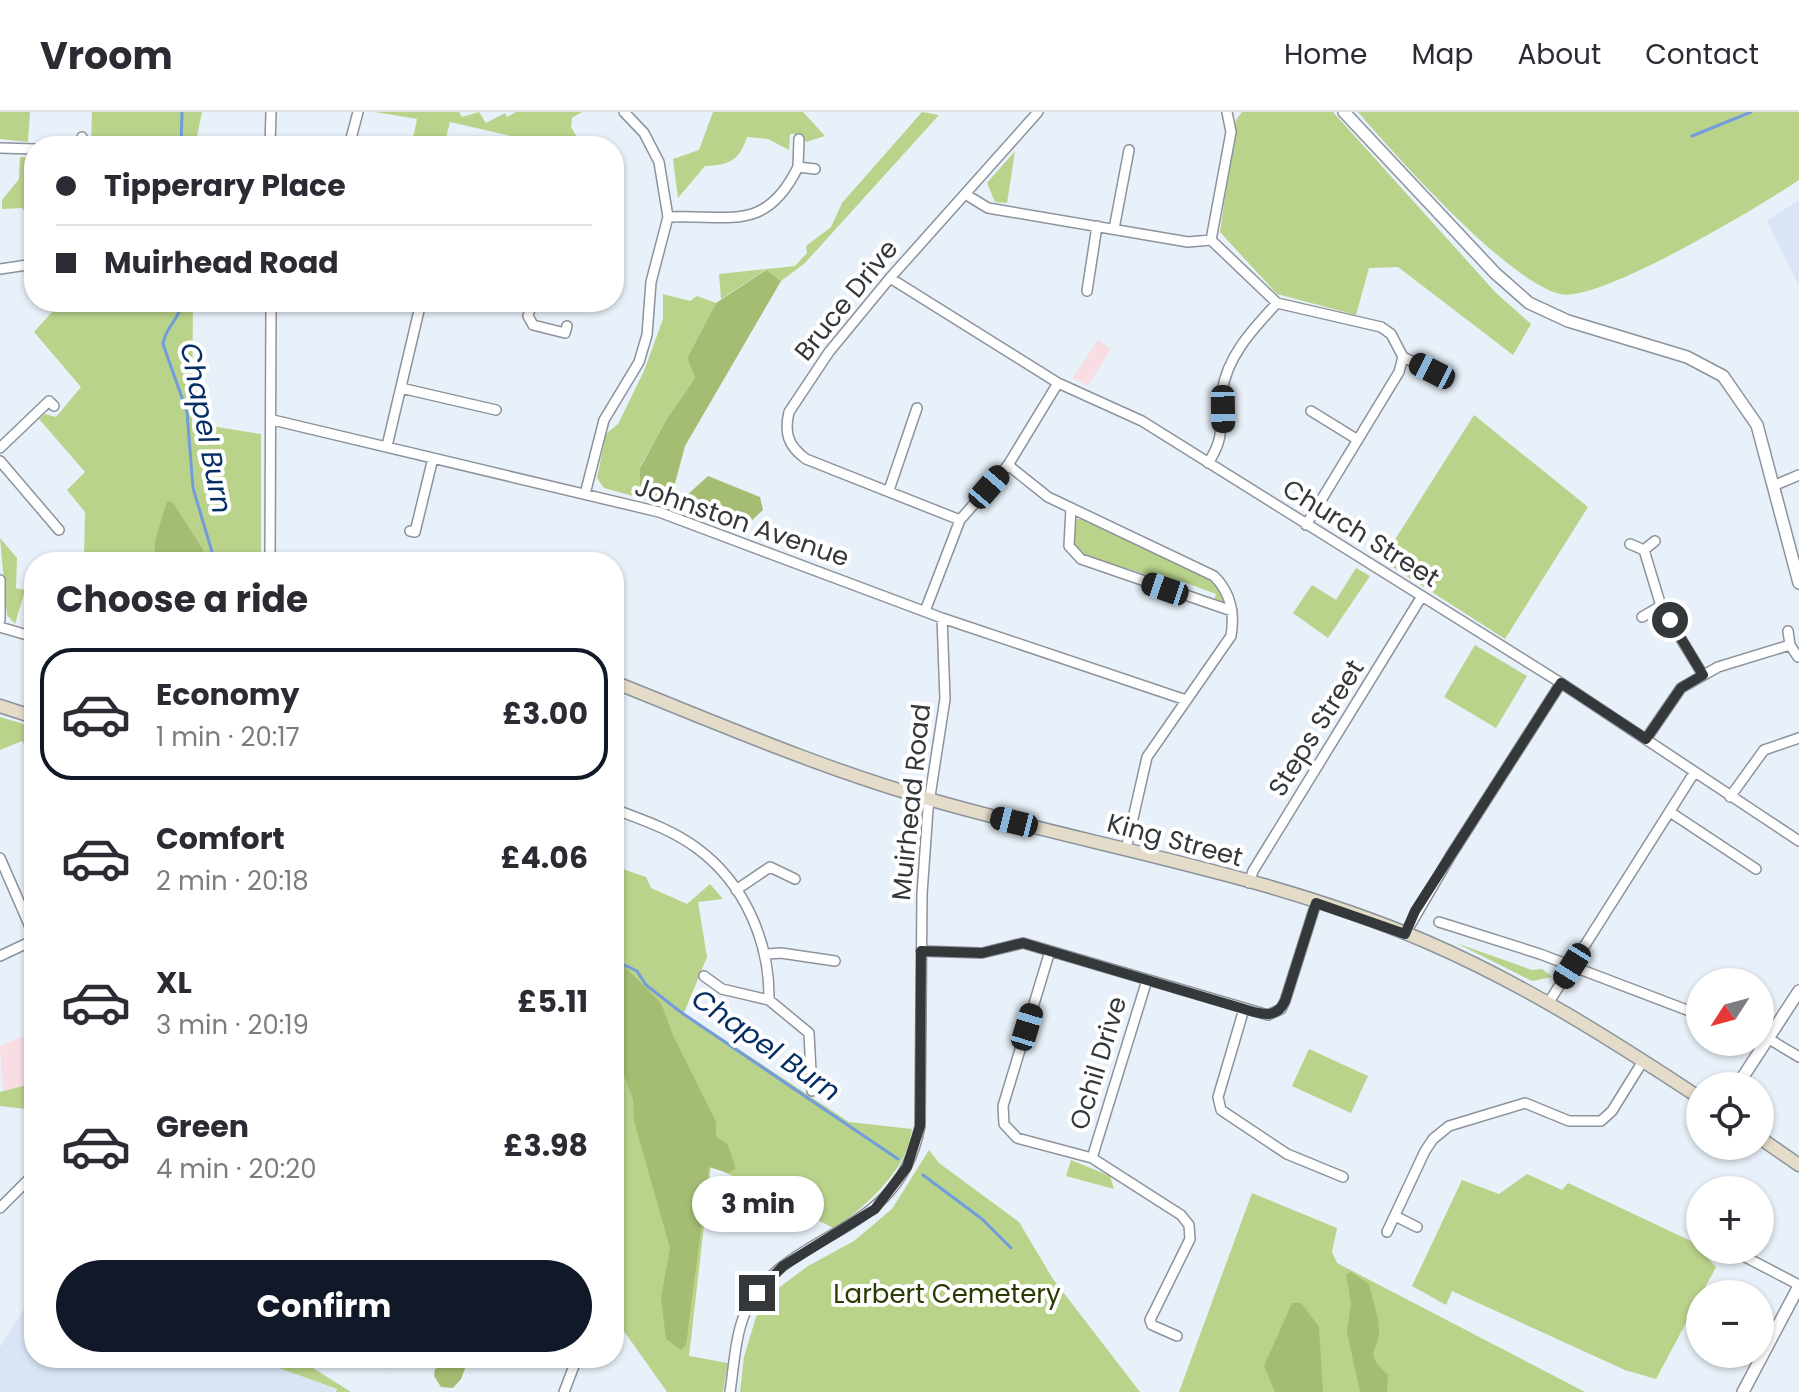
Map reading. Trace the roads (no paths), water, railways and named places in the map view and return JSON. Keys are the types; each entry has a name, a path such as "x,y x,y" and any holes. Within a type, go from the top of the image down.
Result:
{"main road":[{"name":"King Street","path":"624,686 820,764 930,799 1249,883 1405,934 1549,1002 1686,1089"},
{"path":"0,706 24,714"},
{"path":"1774,1148 1799,1165"}],"street":[{"path":"270,136 271,112"},
{"path":"352,136 358,112"},
{"path":"585,494 604,420 630,379 643,349 651,282 668,217 659,162 637,116 624,112"},
{"name":"Bruce Drive","path":"960,520 806,459 791,445 786,431 789,412 818,367 890,278 1038,112"},
{"path":"1211,240 1231,132 1227,112"},
{"path":"1344,112 1515,292 1556,316 1711,368 1723,376 1750,411 1764,449 1799,583"},
{"path":"668,217 731,219 760,212 787,188 798,167 799,139"},
{"path":"0,148 24,149"},
{"path":"1114,229 1129,150"},
{"path":"798,167 815,169"},
{"path":"965,194 988,208 1188,242 1211,240 1277,303 1381,327 1391,334 1403,357 1432,371"},
{"path":"1087,291 1097,226"},
{"path":"0,269 24,265"},
{"name":"Church Street","path":"890,278 1058,383 1142,421 1561,683 1799,841"},
{"path":"1208,463 1220,445 1223,428 1221,396 1229,369 1239,346 1277,303"},
{"path":"270,552 271,312"},
{"path":"387,446 419,312"},
{"path":"529,312 533,325 565,333 567,326"},
{"path":"1306,525 1399,372 1403,357"},
{"path":"925,611 960,520 1008,465 1058,383"},
{"path":"401,388 490,406"},
{"path":"0,448 49,401 54,406"},
{"path":"889,490 917,408"},
{"path":"1311,411 1358,440"},
{"name":"Johnston Avenue","path":"273,420 669,515 942,618 1186,700"},
{"path":"410,531 415,532 433,458"},
{"path":"0,461 59,530"},
{"path":"1008,465 1034,488 1071,509 1214,576 1227,594 1232,611 1231,636 1147,757 1126,849"},
{"path":"1773,486 1799,475"},
{"path":"1071,509 1069,546 1081,559 1232,611"},
{"path":"49,518 58,511"},
{"path":"1644,550 1655,541"},
{"path":"1630,544 1644,550 1661,606 1703,675"},
{"path":"0,580 0,620"},
{"name":"Steps Street","path":"1249,883 1253,871 1422,596"},
{"path":"1642,617 1661,606"},
{"name":"Muirhead Road","path":"730,1392 738,1334 757,1293 783,1266 875,1209 898,1183 911,1158 920,1126 921,951 930,799 945,699 942,618"},
{"path":"0,627 24,634"},
{"path":"1788,631 1790,645 1798,657"},
{"path":"1646,739 1681,688 1703,675 1790,645"},
{"path":"1405,934 1415,911 1561,683"},
{"path":"1730,797 1757,755 1799,738"},
{"path":"1549,1002 1694,773"},
{"path":"1670,812 1756,869"},
{"path":"624,813 659,827 697,848 736,890 767,954 769,1000"},
{"path":"0,858 24,914"},
{"path":"736,890 770,867 795,879"},
{"path":"921,951 982,953 1018,942 1268,1015 1281,1009 1316,903"},
{"path":"1439,922 1572,966 1686,1010"},
{"path":"0,956 24,943"},
{"path":"1050,951 1002,1115 1009,1132 1017,1138 1092,1158 1170,1208 1189,1225 1190,1239 1150,1320 1152,1325 1177,1336"},
{"path":"767,954 828,958"},
{"path":"704,976 722,989 769,1000 809,1033 806,1080 812,1091"},
{"name":"Ochil Drive","path":"1092,1158 1147,980"},
{"path":"1774,1031 1799,991"},
{"path":"1244,1009 1218,1097 1221,1110 1287,1154 1343,1177"},
{"path":"1774,1042 1799,1057"},
{"path":"1387,1232 1425,1151 1440,1131 1494,1110 1525,1103 1569,1121 1601,1121 1612,1111 1643,1061"},
{"path":"0,1208 24,1184"},
{"path":"1395,1216 1417,1227"},
{"path":"1743,1392 1799,1286 1758,1264"},
{"path":"564,1392 573,1368"}],"waterway":[{"name":"Chapel Burn","path":"181,136 182,112"},
{"path":"1692,136 1751,112"},
{"name":"Chapel Burn","path":"178,312 163,344 187,412 193,488 212,552"},
{"name":"Chapel Burn","path":"624,965 637,971 646,985 682,1013 898,1159"},
{"name":"Chapel Burn","path":"923,1175 982,1219 1011,1248"}],"park label":[{"name":"Larbert Cemetery","path":"947,1294"}]}
